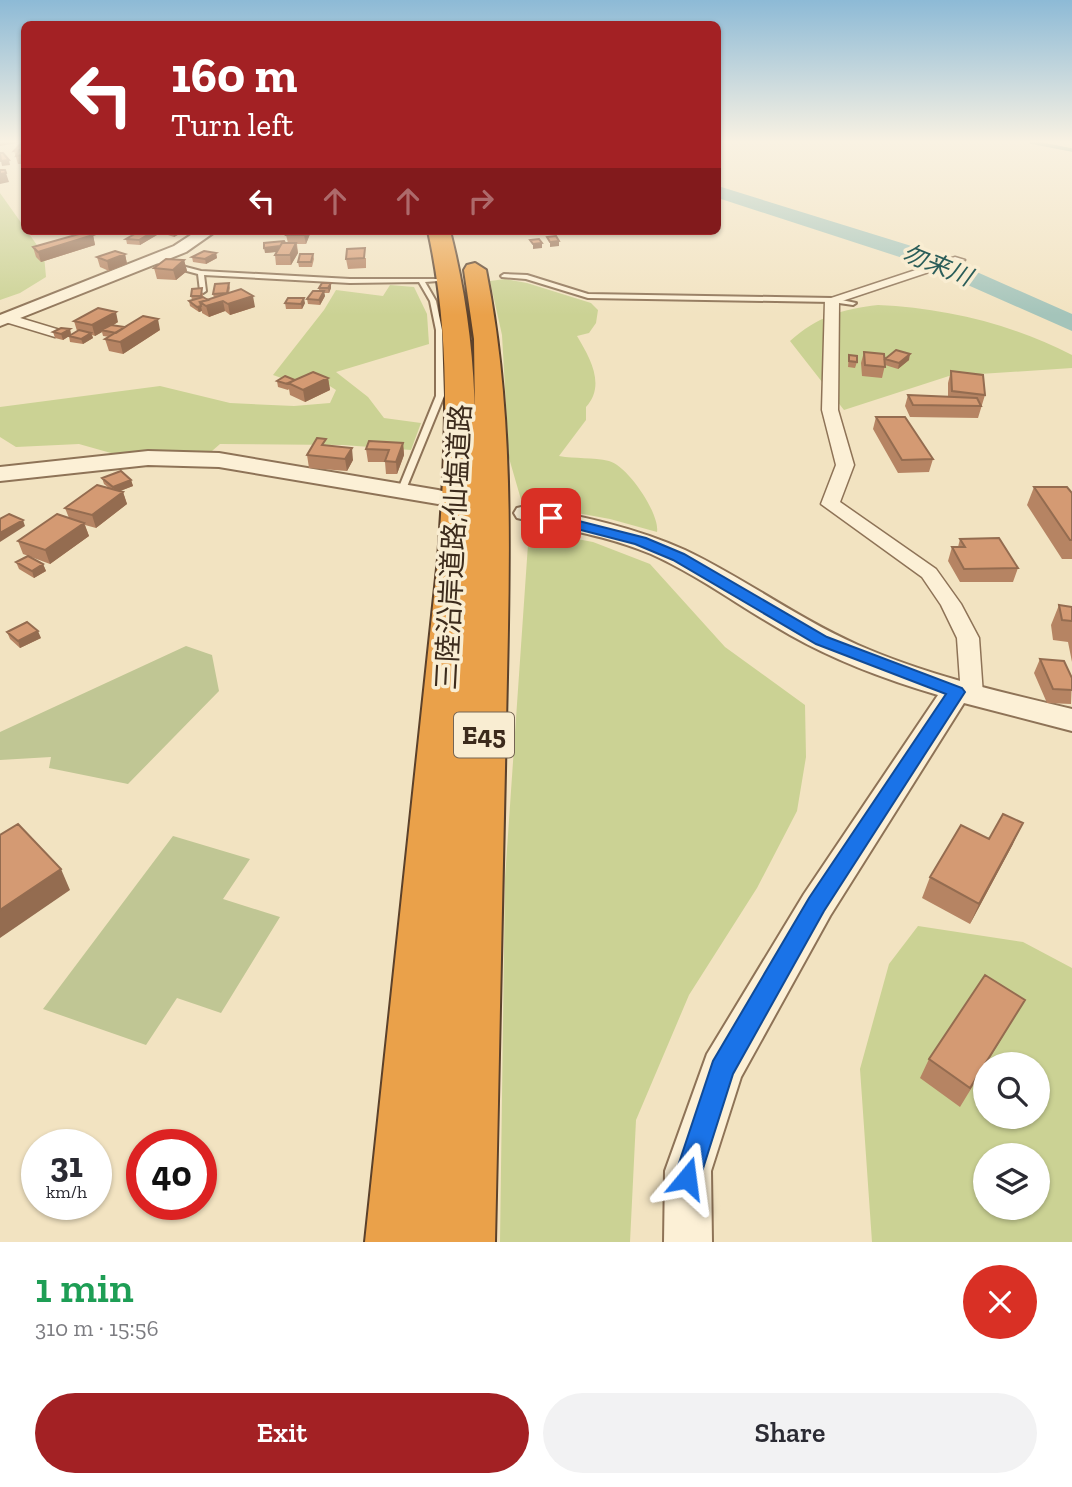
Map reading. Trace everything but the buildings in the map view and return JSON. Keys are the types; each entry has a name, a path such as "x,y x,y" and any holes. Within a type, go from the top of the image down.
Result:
{"highway":[{"name":"三陸沿岸道路;仙塩道路","path":"398,1242 456,559 461,375 456,309 440,250"},
{"name":"三陸沿岸道路;仙塩道路","path":"440,250 477,280 487,339 492,458 491,572 462,1242"}],"street":[{"path":"3,320 103,278 155,261 203,235"},
{"path":"688,1242 688,1171 722,1069 817,905 964,693 968,638 951,604 929,573 830,504 845,465 830,410 832,300 958,260"},
{"path":"3,320 54,333"},
{"path":"0,474 183,458 219,460 438,497"},
{"path":"526,513 608,530 640,541 678,557 822,640 964,693 1072,720"}],"lane":[{"path":"155,261 201,273 350,281 440,250 433,301 439,330 440,396 401,492"},
{"path":"201,273 203,290"},
{"path":"504,276 527,277 588,296 832,300 853,303"}],"green space":[{"path":"0,200 5,200 21,223 21,235 30,235 44,255 46,277 20,293 0,300"},
{"path":"505,279 591,303 598,310 596,323 589,333 577,336 591,362 595,390 586,407 586,420 559,456 603,460 617,465 633,481 648,503 657,524 657,532 610,519 522,503 509,458 502,335 490,281"},
{"path":"390,285 414,287 427,314 429,344 336,372 368,397 384,418 421,423 411,450 343,445 220,444 212,451 118,455 79,444 16,447 0,437 0,407 160,386 230,403 294,406 330,403 336,390 319,379 301,385 273,375 324,310 336,290 383,296"},
{"path":"878,305 953,314 1002,326 1072,355 1072,368 949,376 844,410 790,341 820,320 853,309"},
{"path":"529,530 593,542 650,564 725,647 805,705 806,757 797,811 757,888 689,995 636,1120 630,1242 500,1242 505,878"},
{"path":"186,646 212,655 219,691 128,784 49,768 51,757 0,760 0,732"},
{"path":"173,836 250,859 223,899 280,917 221,1013 177,998 146,1045 43,1009"},
{"path":"918,926 1023,942 1072,968 1072,1242 872,1242 860,1069 889,964"}],"waterway":[{"name":"勿来川","path":"743,200 926,258 1072,323"}],"route":[{"path":"551,518 618,533 678,557 769,612 822,640 956,692 817,905 722,1069 687,1178"}]}
